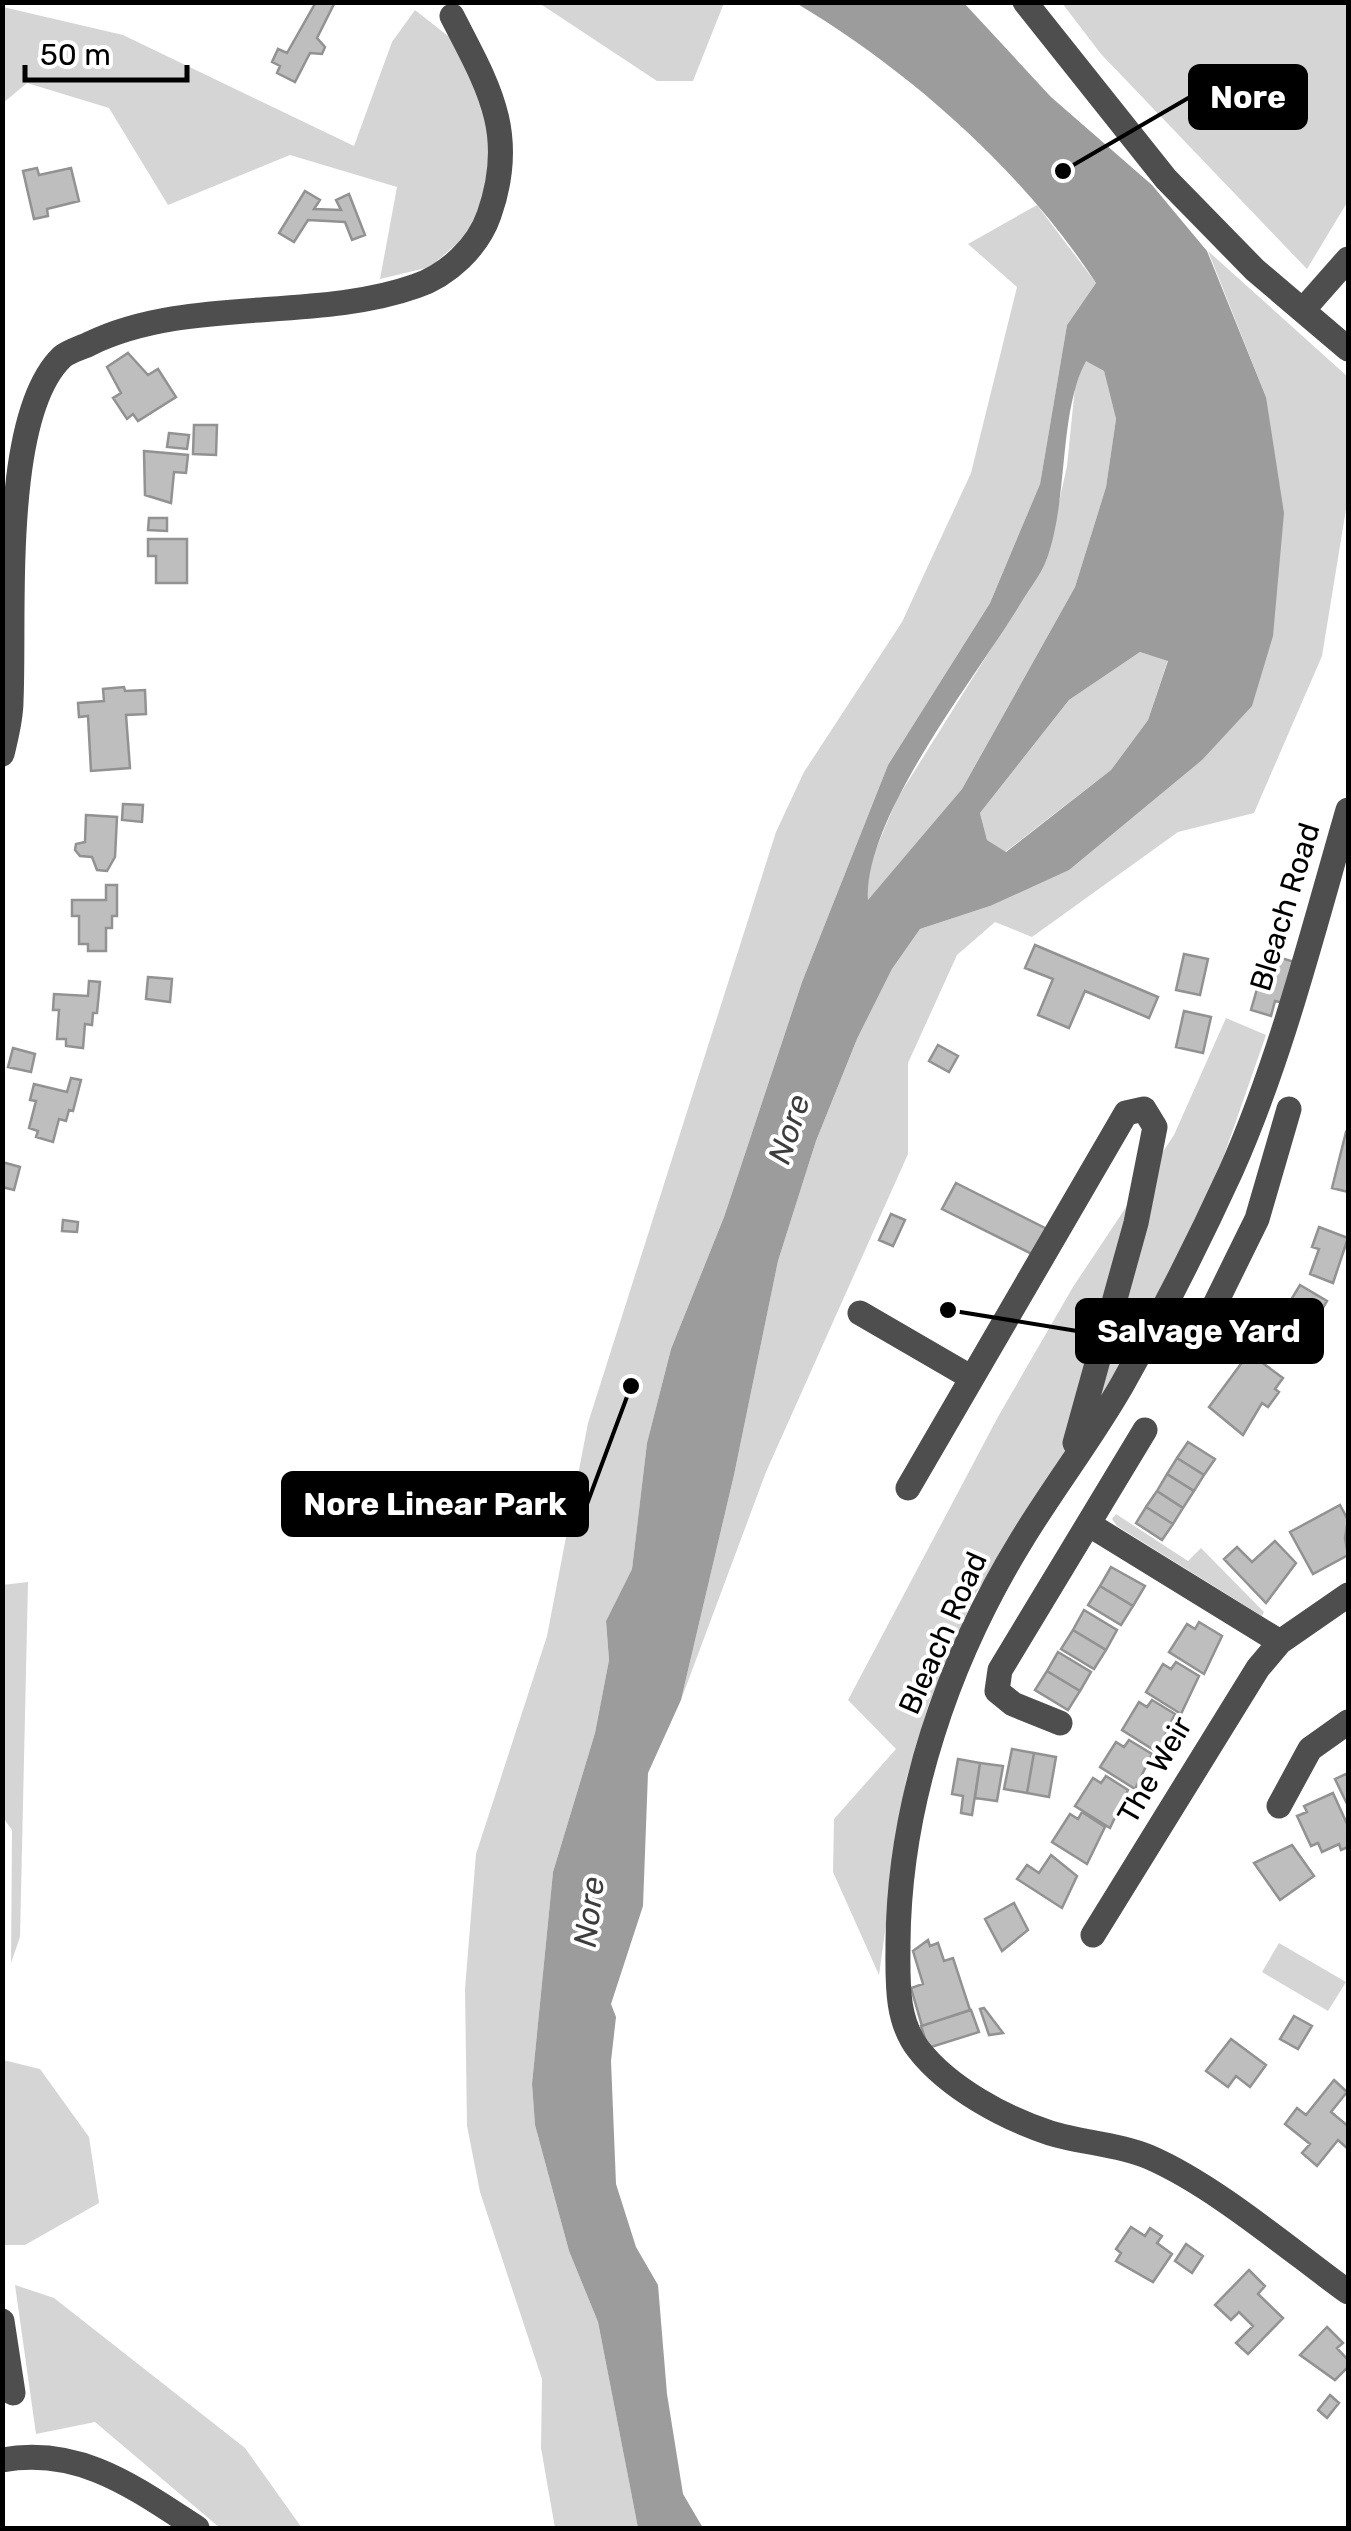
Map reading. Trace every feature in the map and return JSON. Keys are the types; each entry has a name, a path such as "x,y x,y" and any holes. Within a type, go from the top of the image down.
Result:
{"street":[{"path":"1025,2 1255,270 1348,349"},
{"path":"2,754 12,706 13,517 18,461 31,401 62,357 105,336 160,321 380,295 418,286 453,266 483,233 498,189 502,159 493,96 452,16"},
{"path":"1302,310 1348,259"},
{"name":"Bleach Road","path":"1348,810 1286,1019 1218,1198 1120,1389 1019,1544 964,1652 924,1759 898,1895 900,2010 914,2045 938,2072 983,2102 1046,2132 1148,2157 1194,2184 1348,2292"},
{"path":"908,1488 1126,1113 1144,1109 1155,1127 1136,1223 1069,1467"},
{"path":"1199,1337 1257,1219 1288,1109"},
{"path":"1218,1198 1257,1219"},
{"path":"860,1313 972,1378"},
{"path":"1060,1723 1014,1704 997,1691 1000,1670 1145,1430"},
{"path":"1090,1525 1280,1642"},
{"name":"The Weir","path":"1093,1934 1224,1716 1280,1642 1348,1595"},
{"path":"1279,1806 1302,1741 1348,1722"},
{"path":"2,2321 12,2393"},
{"path":"2,2460 54,2455 103,2470 196,2528"}],"shaded area":[{"path":"539,3 724,3 693,81 657,81"},
{"path":"1062,3 1348,3 1348,201 1307,269 1101,54"},
{"path":"3,7 123,35 354,146 392,42 415,10 462,47 496,145 475,228 430,267 380,279 397,187 290,155 168,205 109,108 27,83 3,103"},
{"path":"1037,205 1096,283 1067,325 1040,484 990,603 888,765 802,982 724,1217 671,1349 647,1443 632,1569 606,1621 609,1660 595,1733 553,1872 532,2084 535,2125 569,2251 598,2322 638,2528 555,2528 541,2448 542,2379 480,2192 467,2126 465,1989 476,1854 547,1636 588,1423 776,832 804,772 902,622 971,473 1017,287 968,244"},
{"path":"1208,251 1348,377 1348,497 1322,656 1254,813 1178,832 1032,937 995,922 957,955 908,1063 908,1154 766,1472 681,1700 734,1475 778,1261 816,1141 857,1039 892,969 920,929 990,906 1202,760 1266,397"},
{"path":"1085,360 1104,371 1116,419 1106,487 1075,587 962,789 868,901 868,868 897,799 1046,561 1067,466 1075,387"},
{"path":"1140,652 1168,660 1148,720 1111,770 1005,852 987,840 980,813 1069,700"},
{"path":"1226,1018 1266,1035 1213,1187 1113,1381 974,1596 929,1703 906,1780 879,1975 833,1872 834,1819 896,1749 848,1700 999,1415 1073,1287 1174,1135"},
{"path":"1116,1514 1188,1561 1201,1548 1264,1612 1262,1616 1117,1526 1112,1519"},
{"path":"28,1582 20,1937 11,1963 12,1830 2,1816 2,1585"},
{"path":"1279,1943 1346,1982 1328,2011 1262,1972"},
{"path":"3,2060 40,2069 89,2137 99,2203 25,2245 3,2245"},
{"path":"15,2285 54,2298 245,2448 302,2528 220,2528 95,2422 36,2434"}],"water":[{"path":"796,3 964,3 1051,97 1152,185 1207,251 1266,397 1284,513 1273,636 1252,706 1202,760 1069,870 990,906 920,929 892,969 857,1039 816,1141 778,1261 734,1475 681,1700 648,1773 643,1906 611,2004 616,2017 611,2061 616,2184 636,2247 658,2285 667,2394 683,2494 703,2528 638,2528 598,2322 569,2251 535,2125 532,2084 553,1872 595,1733 609,1660 606,1621 632,1569 647,1443 671,1349 724,1217 802,982 888,765 990,603 1040,484 1067,325 1096,283 1067,242 999,163 922,92","holes":["1086,361 1104,371 1116,419 1106,487 1075,587 962,789 868,900 871,867 902,790 1046,561 1058,512 1071,406","1140,652 1168,661 1148,720 1111,770 1006,852 987,840 980,813 1069,700"]}],"building":[{"path":"316,2 335,2 317,38 325,47 322,54 310,53 295,82 277,73 280,66 272,62 278,49 287,53"},
{"path":"37,168 39,175 71,168 79,201 47,209 48,216 34,219 23,171"},
{"path":"305,191 320,200 314,209 341,210 336,200 349,194 365,235 352,240 345,222 308,220 294,242 279,233"},
{"path":"128,353 148,375 158,369 176,397 138,421 133,414 127,419 113,398 121,393 107,367"},
{"path":"194,425 217,425 216,455 193,454"},
{"path":"169,433 189,435 187,449 167,447"},
{"path":"144,451 188,455 186,473 174,472 171,503 145,495"},
{"path":"149,518 167,518 167,531 148,530"},
{"path":"148,539 187,539 187,583 156,583 156,556 148,556"},
{"path":"124,687 125,691 145,690 146,714 126,715 130,768 91,771 88,716 79,717 78,703 104,701 103,689"},
{"path":"123,804 143,805 142,822 122,820"},
{"path":"86,815 117,817 115,857 107,871 97,870 92,857 80,856 75,850 76,844 85,842"},
{"path":"106,885 117,885 117,916 112,916 112,928 106,928 106,951 88,951 88,944 79,944 79,916 72,916 72,900 106,900"},
{"path":"1035,945 1158,997 1149,1018 1085,991 1069,1028 1038,1015 1053,979 1025,968"},
{"path":"1184,954 1208,959 1200,995 1176,990"},
{"path":"1267,954 1295,962 1284,1003 1275,1001 1271,1016 1251,1010"},
{"path":"148,977 172,979 170,1002 146,999"},
{"path":"89,981 100,982 97,1013 93,1013 92,1025 85,1024 83,1048 66,1046 66,1039 57,1039 59,1010 53,1010 54,994 88,996"},
{"path":"1184,1011 1211,1017 1203,1053 1176,1047"},
{"path":"938,1045 958,1056 949,1072 929,1061"},
{"path":"13,1048 35,1054 31,1072 8,1067"},
{"path":"71,1078 81,1080 73,1111 69,1110 66,1121 59,1119 53,1142 36,1137 38,1131 29,1128 36,1101 30,1100 34,1084 67,1092"},
{"path":"1348,1133 1348,1192 1332,1188"},
{"path":"2,1162 20,1167 14,1190 2,1187"},
{"path":"956,1183 1049,1230 1036,1256 942,1209"},
{"path":"891,1214 905,1220 893,1246 879,1240"},
{"path":"63,1220 78,1222 77,1232 62,1231"},
{"path":"1319,1227 1348,1238 1333,1283 1310,1274 1319,1249 1312,1247"},
{"path":"1300,1285 1327,1301 1297,1352 1269,1336"},
{"path":"1249,1353 1283,1378 1275,1389 1279,1392 1268,1407 1262,1403 1243,1435 1209,1407"},
{"path":"1188,1442 1215,1459 1204,1475 1177,1458"},
{"path":"1177,1458 1204,1475 1194,1491 1167,1474"},
{"path":"1167,1474 1194,1491 1183,1508 1157,1491"},
{"path":"1157,1491 1183,1508 1173,1524 1146,1507"},
{"path":"1340,1505 1348,1520 1348,1555 1313,1574 1290,1532"},
{"path":"1146,1507 1173,1524 1162,1540 1136,1523"},
{"path":"1275,1541 1296,1563 1266,1603 1224,1559 1237,1547 1252,1562"},
{"path":"1111,1567 1145,1586 1133,1606 1100,1586"},
{"path":"1100,1586 1133,1606 1121,1625 1088,1605"},
{"path":"1084,1610 1117,1630 1106,1650 1073,1630"},
{"path":"1199,1622 1222,1636 1204,1674 1169,1652 1187,1624 1195,1629"},
{"path":"1073,1630 1106,1650 1094,1669 1061,1649"},
{"path":"1058,1652 1091,1672 1080,1691 1047,1671"},
{"path":"1176,1662 1199,1676 1181,1714 1146,1692 1163,1664 1171,1669"},
{"path":"1047,1671 1080,1691 1068,1710 1035,1690"},
{"path":"1152,1700 1175,1714 1157,1752 1122,1730 1139,1702 1147,1707"},
{"path":"1129,1740 1152,1754 1135,1789 1100,1767 1116,1742 1124,1747"},
{"path":"1012,1749 1034,1753 1027,1793 1004,1789"},
{"path":"1034,1753 1056,1757 1049,1797 1027,1793"},
{"path":"958,1759 980,1763 972,1815 961,1813 963,1796 952,1794"},
{"path":"980,1763 1003,1766 997,1801 975,1798"},
{"path":"1348,1773 1348,1806 1335,1779"},
{"path":"1106,1776 1128,1790 1110,1828 1075,1806 1093,1778 1101,1783"},
{"path":"1333,1793 1348,1826 1348,1847 1341,1850 1339,1844 1322,1852 1318,1843 1311,1846 1297,1816 1307,1812 1304,1806"},
{"path":"1082,1812 1105,1827 1087,1864 1052,1842 1070,1814 1078,1819"},
{"path":"1292,1845 1314,1876 1280,1900 1254,1863"},
{"path":"1051,1855 1077,1876 1062,1908 1017,1879 1027,1865 1039,1873"},
{"path":"1014,1903 1028,1930 1002,1951 985,1919"},
{"path":"928,1940 930,1946 938,1943 944,1961 953,1958 970,2010 922,2026 911,1988 923,1984 913,1951"},
{"path":"984,2008 1003,2033 989,2035 980,2009"},
{"path":"971,2010 979,2032 928,2048 921,2026"},
{"path":"1294,2016 1312,2026 1298,2049 1280,2039"},
{"path":"1231,2039 1266,2065 1250,2087 1236,2076 1228,2087 1206,2071"},
{"path":"1334,2080 1347,2092 1331,2112 1348,2126 1348,2149 1338,2140 1317,2166 1302,2153 1310,2144 1285,2124 1297,2108 1306,2115"},
{"path":"1131,2227 1145,2236 1150,2228 1162,2236 1157,2243 1172,2254 1153,2282 1116,2261 1121,2253 1116,2249"},
{"path":"1186,2244 1203,2256 1192,2273 1175,2261"},
{"path":"1249,2270 1265,2286 1258,2294 1283,2318 1248,2354 1236,2343 1253,2326 1239,2312 1231,2320 1215,2305"},
{"path":"1327,2327 1343,2343 1337,2348 1348,2360 1348,2367 1335,2380 1300,2355"},
{"path":"1330,2395 1339,2403 1327,2418 1318,2410"}],"place":[{"name":"Nore","path":"1063,171"},
{"name":"Salvage Yard","path":"948,1310"},
{"name":"Nore Linear Park","path":"631,1386"}]}
